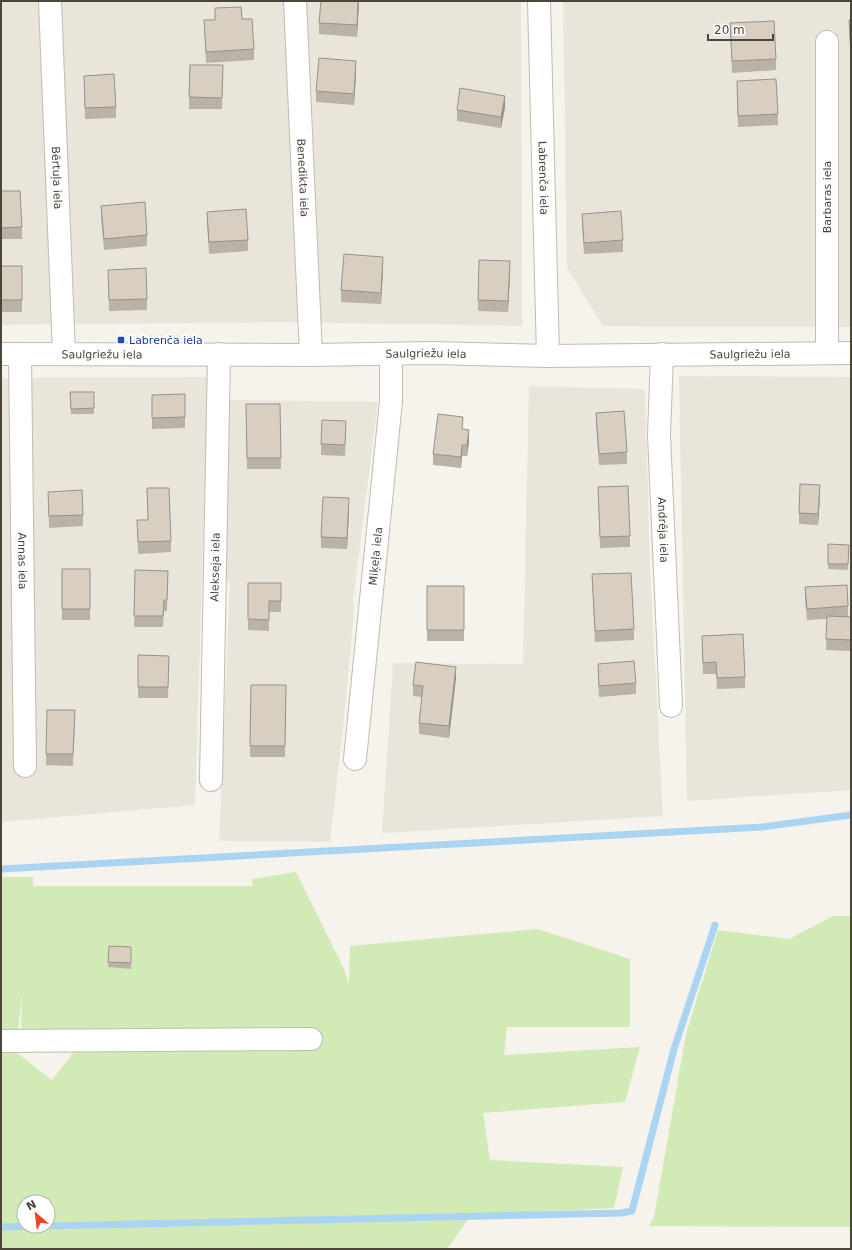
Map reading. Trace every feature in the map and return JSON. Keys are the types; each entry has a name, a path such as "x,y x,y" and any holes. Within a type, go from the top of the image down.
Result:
{"street":[{"name":"Bērtuļa iela","path":"50,1 64,354"},
{"name":"Benedikta iela","path":"294,1 311,356"},
{"name":"Labrenča iela","path":"539,1 548,356"},
{"name":"Barbaras iela","path":"827,42 827,352"},
{"name":"Saulgriežu iela","path":"11,355 219,354 311,356 392,354 548,356 851,352"},
{"name":"Alekseja iela","path":"211,780 219,354"},
{"name":"Miķeļa iela","path":"355,759 391,401 392,354"},
{"name":"Andrēja iela","path":"662,354 659,435 671,706"},
{"name":"Annas iela","path":"11,355 25,766"},
{"path":"1,1041 311,1039"}],"shaded area":[{"path":"1,1 521,1 522,326 278,322 1,325"},
{"path":"563,1 851,1 851,327 603,326 567,268"},
{"path":"679,376 851,377 851,790 687,801"},
{"path":"208,377 195,805 1,822 1,378"},
{"path":"529,386 645,389 650,568 663,816 382,833 393,663 523,664"},
{"path":"229,400 378,402 353,601 354,609 346,700 330,842 219,841 230,583 226,581"}],"green space":[{"path":"296,872 344,969 349,984 350,946 538,929 630,959 630,1027 507,1027 504,1055 640,1047 625,1102 483,1113 490,1160 623,1167 614,1208 471,1215 447,1249 1,1249 1,1051 16,1052 52,1080 74,1052 103,1033 21,1033 22,993 18,1031 1,1032 1,877 33,877 33,886 253,886 252,879"},
{"path":"833,916 851,916 851,1227 649,1226 654,1217 686,1034 718,930 789,939"}],"building":[{"path":"321,1 358,1 357,25 319,23"},
{"path":"241,7 242,19 252,19 254,49 206,52 204,20 215,20 215,8"},
{"path":"849,20 851,20 851,51"},
{"path":"774,21 776,59 732,61 730,23"},
{"path":"319,58 356,61 354,94 316,91"},
{"path":"190,65 223,65 222,98 189,97"},
{"path":"114,74 116,107 85,108 84,76"},
{"path":"776,79 778,114 738,116 737,81"},
{"path":"460,88 505,96 501,117 457,110"},
{"path":"1,191 20,191 22,227 1,228"},
{"path":"145,202 147,235 104,239 101,206"},
{"path":"246,209 248,240 209,242 207,212"},
{"path":"621,211 623,240 584,243 582,214"},
{"path":"344,254 383,257 381,293 341,290"},
{"path":"479,260 510,261 508,301 478,300"},
{"path":"1,266 22,266 22,300 1,300"},
{"path":"146,268 147,299 109,300 108,270"},
{"path":"70,392 94,392 94,408 71,409"},
{"path":"185,394 185,417 152,418 152,395"},
{"path":"246,404 280,404 281,458 247,458"},
{"path":"624,411 627,452 599,454 596,413"},
{"path":"438,414 463,417 462,429 469,430 467,445 462,445 461,457 433,454"},
{"path":"322,420 346,421 345,445 321,444"},
{"path":"800,484 820,485 818,514 799,513"},
{"path":"628,486 630,536 600,537 598,487"},
{"path":"147,488 169,488 171,541 138,542 137,520 148,520"},
{"path":"82,490 83,515 49,516 48,492"},
{"path":"323,497 349,498 347,538 321,537"},
{"path":"828,544 849,545 848,564 828,564"},
{"path":"62,569 90,569 90,609 62,609"},
{"path":"135,570 168,571 167,600 164,600 163,616 134,616"},
{"path":"631,573 634,629 595,631 592,574"},
{"path":"248,583 281,583 281,601 269,601 269,620 248,619"},
{"path":"847,585 848,606 807,609 805,587"},
{"path":"427,586 464,586 464,630 427,630"},
{"path":"827,616 851,617 851,640 826,639"},
{"path":"743,634 745,677 717,678 716,662 703,663 702,636"},
{"path":"138,655 169,656 168,687 138,687"},
{"path":"634,661 636,683 599,686 598,664"},
{"path":"416,662 456,667 449,726 419,723 423,686 413,685"},
{"path":"251,685 286,685 285,746 250,746"},
{"path":"47,710 75,710 73,754 46,754"},
{"path":"109,946 131,947 131,963 108,962"}],"waterway":[{"path":"1,869 762,827 851,815"},
{"path":"56,1226 621,1213 632,1211 674,1049 715,925"},
{"path":"1,1227 16,1227"}],"place":[{"name":"Labrenča iela","path":"121,340"}]}
